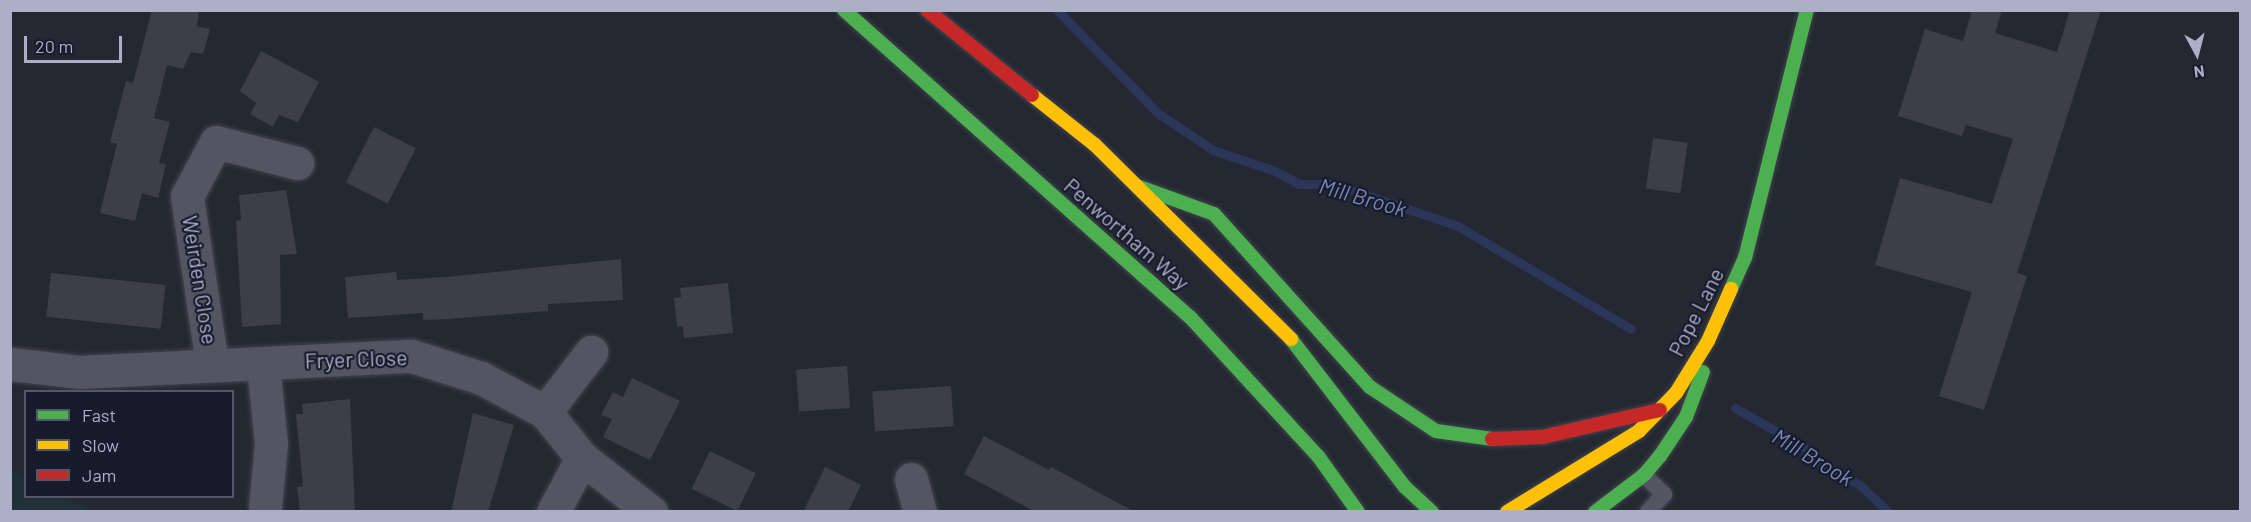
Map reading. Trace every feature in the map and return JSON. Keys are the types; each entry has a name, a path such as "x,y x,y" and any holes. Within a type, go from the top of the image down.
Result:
{"main road":[{"name":"Penwortham Way","path":"844,10 1191,317 1318,456 1358,512"},
{"name":"Penwortham Way","path":"927,10 1095,145 1279,324 1405,488 1431,512"},
{"name":"Pope Lane","path":"1507,512 1639,430 1676,393 1708,341 1745,258 1807,10"},
{"path":"1137,186 1214,214 1371,387 1436,431 1512,440 1660,410"},
{"path":"1594,512 1644,475 1686,417 1700,387 1708,341"},
{"path":"1318,456 1332,500"}],"street":[{"name":"Weirden Close","path":"212,364 187,196 216,142 297,164"},
{"path":"544,412 591,352"},
{"name":"Fryer Close","path":"10,364 79,372 212,364 263,365 412,356 480,378 544,412 582,458 651,512"},
{"path":"263,365 271,444 265,507"},
{"path":"553,512 582,458"},
{"path":"911,479 920,512"}],"lane":[{"path":"1644,475 1664,494 1648,512"}],"shaded area":[{"path":"11,471 24,478 24,498 65,498 92,511 11,511"}],"building":[{"path":"152,10 199,10 197,26 210,29 203,54 191,52 183,69 167,65 154,118 170,122 159,163 166,164 158,198 142,193 135,221 100,213 117,144 110,142 126,81 133,83"},
{"path":"1972,10 2002,10 1995,33 2057,52 2070,10 2101,10 2017,273 2027,276 1984,410 1939,396 1972,292 1875,265 1900,178 1992,204 2013,139 1966,125 1962,136 1898,116 1925,29 1963,41"},
{"path":"261,51 319,82 298,122 279,115 273,127 250,114 256,103 240,91"},
{"path":"374,127 416,148 388,204 346,182"},
{"path":"1653,138 1688,143 1681,193 1646,189"},
{"path":"286,190 297,254 280,255 281,324 242,327 236,221 241,220 239,195"},
{"path":"621,259 623,300 548,304 548,311 449,319 423,320 423,313 348,318 345,277 396,272 397,280 446,277"},
{"path":"51,273 165,285 161,329 46,317"},
{"path":"728,283 733,333 684,338 683,326 677,327 674,298 681,297 680,288"},
{"path":"847,366 850,408 799,411 796,370"},
{"path":"632,378 680,401 650,460 603,437 612,419 601,415 613,392 623,397"},
{"path":"951,386 954,426 875,431 872,392"},
{"path":"350,399 355,512 300,512 297,487 303,486 296,414 303,414 302,404"},
{"path":"473,413 514,425 488,512 451,512"},
{"path":"984,436 1049,470 1051,467 1135,512 1036,512 964,474"},
{"path":"710,451 756,473 737,511 692,489"},
{"path":"825,467 861,485 848,512 803,512"}],"waterway":[{"name":"Mill Brook","path":"1057,10 1159,114 1213,150 1275,171 1299,184 1334,184 1458,226 1631,329"},
{"name":"Mill Brook","path":"1735,408 1801,445 1819,462 1860,485 1888,512"}],"traffic: fast":[{"path":"844,10 1190,317 1318,456 1358,512"},
{"path":"1731,289 1745,258 1807,10"},
{"path":"1137,186 1214,214 1370,387 1436,431 1492,439"},
{"path":"1291,339 1405,487 1432,512"},
{"path":"1595,512 1644,475 1660,456 1686,417 1703,372"}],"traffic: slow":[{"path":"1032,95 1095,145 1291,339"},
{"path":"1507,512 1639,431 1676,393 1708,341 1731,289"}],"traffic: jam":[{"path":"927,10 1032,95"},
{"path":"1492,439 1542,437 1660,410"}]}
